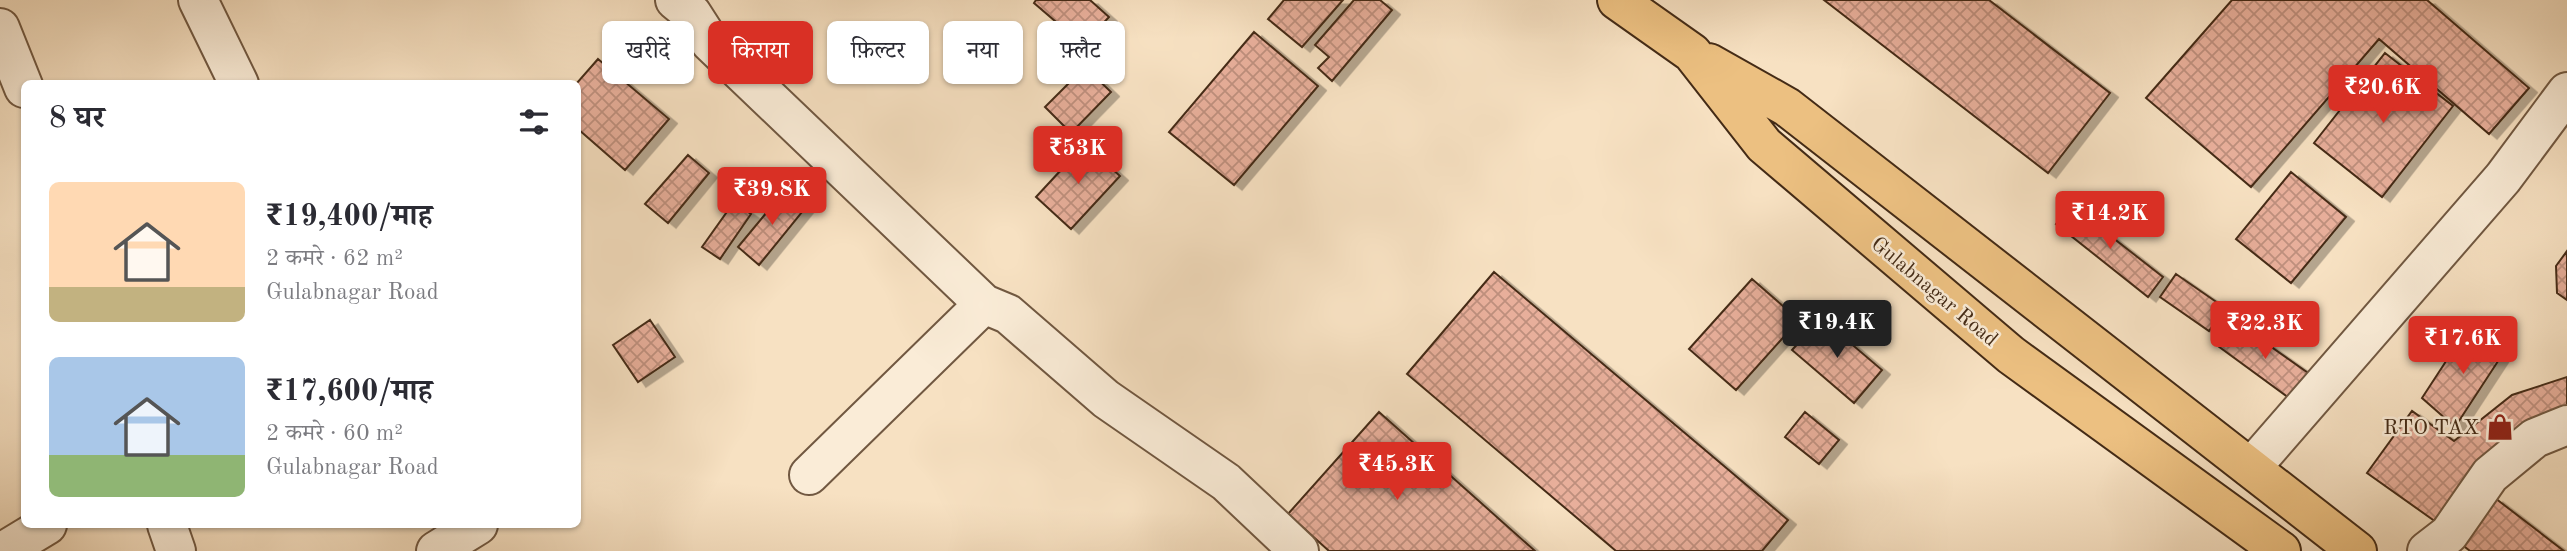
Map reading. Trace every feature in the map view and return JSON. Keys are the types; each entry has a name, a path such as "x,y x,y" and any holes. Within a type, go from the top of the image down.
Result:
{"main road":[{"name":"Gulabnagar Road","path":"1617,0 1692,53 1764,145 2011,355 2281,551"},
{"path":"1692,53 1787,107 2357,551"}],"street":[{"path":"198,0 237,80"},
{"path":"675,0 692,14 710,41 984,304 1008,314 1106,399 1226,482 1298,551"},
{"path":"0,27 21,80"},
{"path":"2251,468 2503,178 2567,92"},
{"path":"808,475 984,304"},
{"path":"2427,551 2449,534 2490,475 2535,439 2567,425"},
{"path":"4,551 42,528"},
{"path":"168,528 176,551"},
{"path":"436,551 473,528"}],"building":[{"path":"1036,0 1090,0 1109,17 1105,21 1055,21 1034,3"},
{"path":"1284,0 1343,0 1302,47 1268,19"},
{"path":"1354,0 1380,0 1392,10 1332,81 1318,68 1329,57 1315,45"},
{"path":"1824,0 1989,0 2110,93 2048,173"},
{"path":"2232,0 2427,0 2529,88 2489,134 2379,39 2251,187 2146,98"},
{"path":"1254,32 1318,86 1234,185 1169,132"},
{"path":"2385,53 2453,106 2382,197 2314,143"},
{"path":"598,59 602,62 602,84 628,84 669,119 625,170 581,132 581,80"},
{"path":"1068,84 1103,84 1111,92 1071,133 1045,107"},
{"path":"1085,144 1120,176 1071,229 1036,197"},
{"path":"688,155 709,173 668,223 645,204"},
{"path":"2291,172 2346,217 2291,283 2236,239"},
{"path":"786,189 807,206 759,265 738,247"},
{"path":"734,202 751,214 720,259 702,247"},
{"path":"2071,205 2163,277 2148,297 2056,224"},
{"path":"2567,251 2567,300 2557,293 2556,266"},
{"path":"1494,272 1788,520 1762,551 1616,551 1407,374"},
{"path":"2176,274 2225,308 2209,331 2160,297"},
{"path":"1752,279 1799,320 1736,390 1689,349"},
{"path":"1821,318 1882,370 1854,403 1792,350"},
{"path":"650,320 675,357 638,382 613,345"},
{"path":"2236,322 2311,375 2293,401 2218,346"},
{"path":"2467,329 2506,349 2455,427 2422,398"},
{"path":"2567,377 2567,406 2436,522 2367,473 2412,411 2454,441 2512,395"},
{"path":"1379,412 1535,551 1329,551 1288,514"},
{"path":"1805,412 1839,440 1819,464 1785,437"},
{"path":"2495,498 2564,551 2470,551 2460,543"}],"place":[{"name":"RTO TAX","path":"2500,427"}]}
